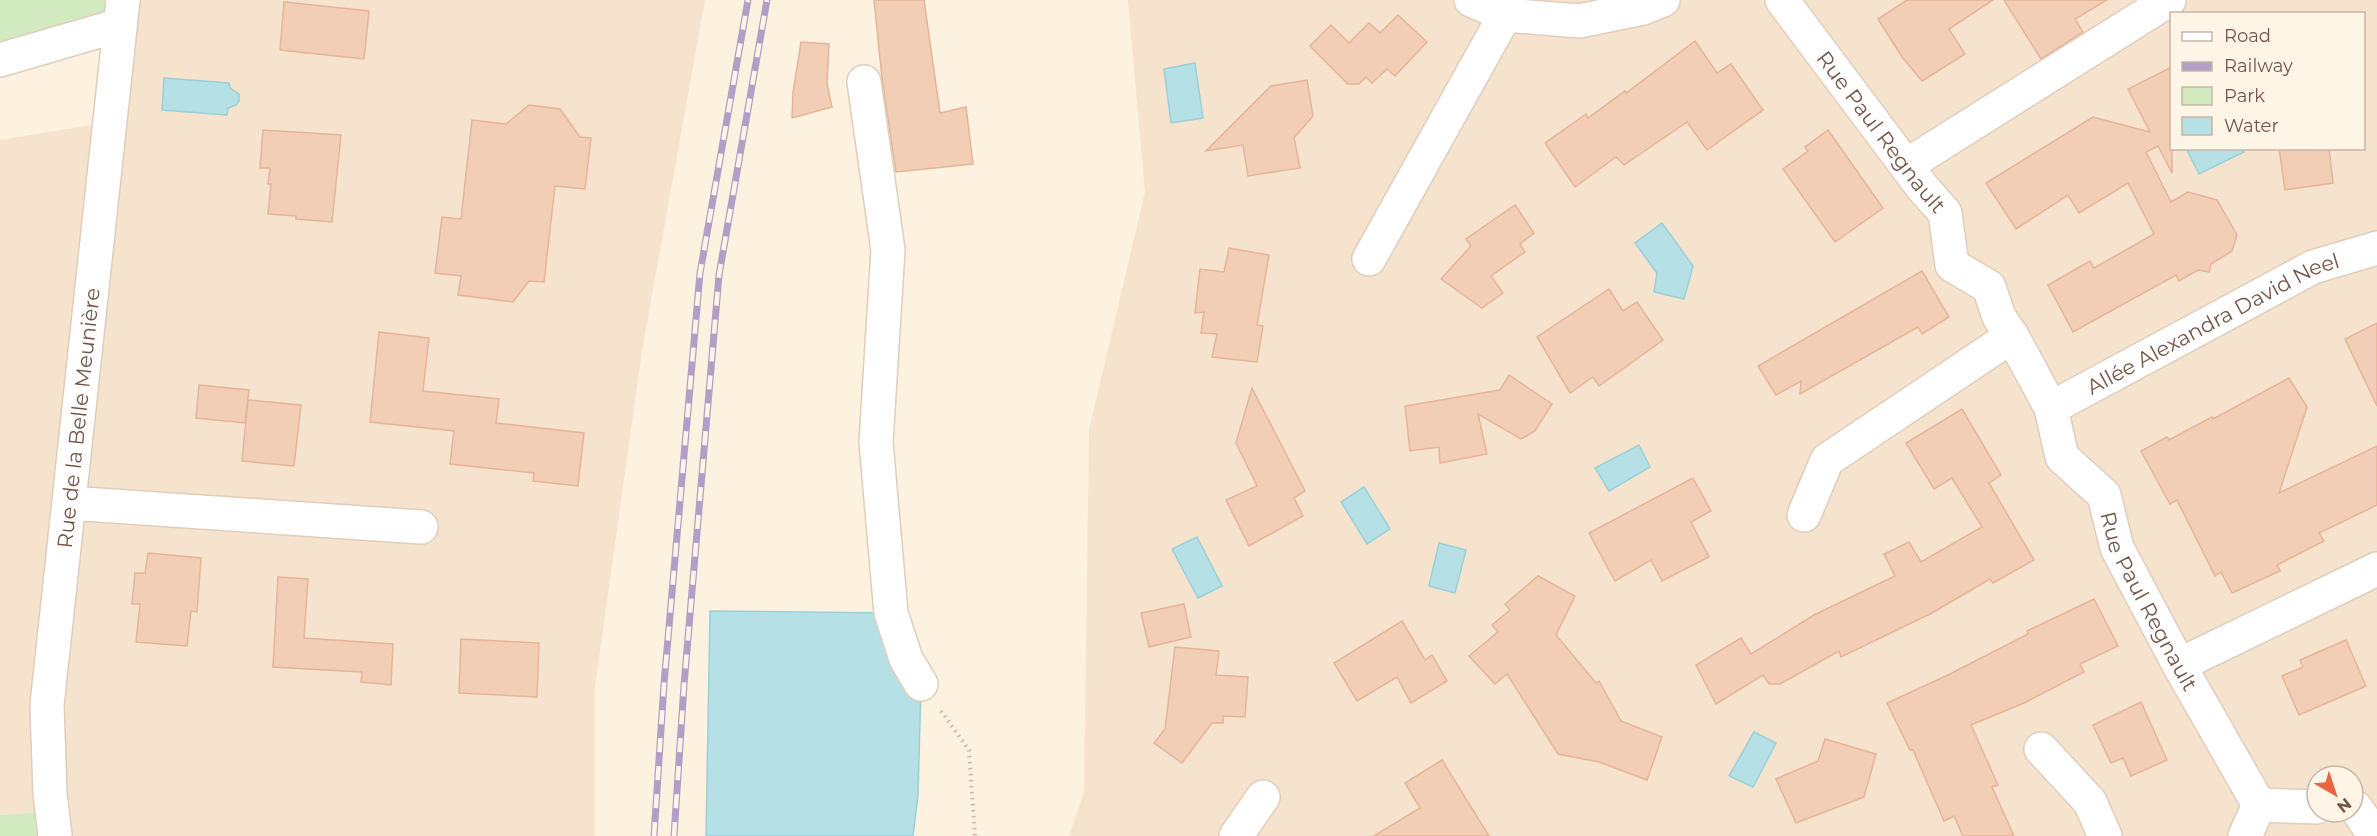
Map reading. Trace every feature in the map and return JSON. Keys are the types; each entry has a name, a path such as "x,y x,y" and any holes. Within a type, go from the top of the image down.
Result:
{"street":[{"path":"1471,0 1505,15 1579,21 1643,8 1663,0"},
{"name":"Rue Paul Regnault","path":"1782,0 1922,187 1946,213 1952,265 1989,287 1999,317 2012,336 2051,408 2062,457 2104,495 2117,548 2179,665 2259,805"},
{"path":"1907,165 2169,0"},
{"path":"0,60 122,12"},
{"name":"Rue de la Belle Meunière","path":"55,836 50,794 47,705 122,12"},
{"path":"1369,259 1505,15"},
{"path":"864,82 888,250 876,442 891,613 906,659 921,684"},
{"name":"Allée Alexandra David Neel","path":"2051,408 2313,267 2377,248"},
{"path":"1804,515 1827,460 2012,336"},
{"path":"69,502 421,527"},
{"path":"2179,665 2377,569"},
{"path":"2041,749 2090,802 2105,836"},
{"path":"1236,836 1263,797"},
{"path":"2245,836 2259,805 2305,807"},
{"path":"2365,812 2375,836"}],"path":[{"path":"921,684 969,750 975,836"}],"shaded area":[{"path":"123,0 705,0 642,351 595,687 595,836 68,836 65,809 0,815 0,140 110,122"},
{"path":"1128,0 2377,0 2377,836 1069,836 1084,792 1089,430 1145,192"}],"green space":[{"path":"0,0 123,0 120,25 0,60"},
{"path":"40,812 42,836 0,836 0,815"}],"water":[{"path":"1195,63 1203,118 1171,123 1164,69"},
{"path":"164,78 229,83 230,88 239,94 239,101 228,108 227,115 162,110"},
{"path":"2187,150 2243,150 2244,152 2199,174"},
{"path":"1662,223 1693,266 1684,299 1654,292 1657,273 1635,243"},
{"path":"1639,445 1650,467 1609,491 1595,468"},
{"path":"1364,487 1390,529 1367,544 1341,502"},
{"path":"1197,537 1222,586 1198,598 1172,549"},
{"path":"1439,543 1466,550 1455,593 1429,586"},
{"path":"710,611 891,613 921,684 918,796 913,836 706,836"},
{"path":"1754,732 1776,743 1753,787 1729,776"}],"building":[{"path":"874,0 924,0 940,113 966,107 973,164 896,172 882,78"},
{"path":"1907,0 1993,0 1949,29 1965,54 1922,81 1902,57 1878,19"},
{"path":"2004,0 2107,0 2075,19 2083,32 2041,59"},
{"path":"284,2 369,11 364,59 280,50"},
{"path":"1398,15 1427,42 1395,76 1387,69 1372,83 1366,77 1359,84 1348,84 1310,46 1331,25 1349,43 1369,23 1380,33"},
{"path":"1695,41 1717,73 1731,64 1763,110 1707,150 1687,122 1624,165 1616,157 1575,187 1545,143 1586,114 1588,118 1625,91 1626,93"},
{"path":"801,42 829,44 827,84 832,107 792,118 793,93"},
{"path":"2170,68 2172,173 2158,146 2146,152 2171,202 2188,192 2217,200 2237,235 2232,251 2211,264 2209,272 2198,270 2179,281 2176,275 2073,332 2048,285 2090,261 2094,268 2154,234 2128,183 2079,213 2068,195 2016,229 1986,183 2093,117 2150,132 2128,89"},
{"path":"1307,80 1313,116 1294,138 1300,168 1248,176 1243,145 1206,151 1271,86"},
{"path":"529,105 560,109 580,137 591,138 585,189 555,186 544,282 529,281 513,302 458,295 461,276 435,273 442,217 461,219 472,120 506,124"},
{"path":"263,130 341,135 332,222 268,214 270,168 260,168"},
{"path":"1828,130 1883,208 1835,242 1783,169 1808,151 1805,147"},
{"path":"2279,150 2329,150 2333,183 2285,190"},
{"path":"1515,205 1534,233 1520,244 1525,252 1491,276 1503,293 1482,308 1441,279 1471,246 1466,239"},
{"path":"1229,248 1269,255 1257,325 1263,326 1257,362 1212,357 1217,334 1201,333 1204,312 1195,313 1200,269 1224,272"},
{"path":"1922,271 1949,317 1922,334 1918,327 1800,394 1801,381 1776,395 1758,366"},
{"path":"1609,289 1623,311 1637,302 1663,340 1599,386 1593,377 1570,393 1537,337"},
{"path":"2377,323 2377,406 2345,339"},
{"path":"379,332 429,338 423,391 499,399 496,423 584,433 578,486 533,481 534,473 450,464 454,431 370,422"},
{"path":"1509,375 1552,404 1535,431 1521,439 1478,414 1487,454 1440,463 1439,447 1410,451 1405,406 1500,390"},
{"path":"2289,378 2307,407 2279,493 2377,446 2377,505 2319,533 2324,541 2277,565 2280,571 2232,593 2221,572 2215,576 2177,500 2170,504 2141,451 2167,437 2169,440 2212,417 2213,419"},
{"path":"199,385 249,390 245,423 196,418"},
{"path":"1252,388 1305,491 1294,498 1303,516 1249,546 1226,500 1257,486 1236,443"},
{"path":"248,400 301,405 294,466 242,461"},
{"path":"1962,409 2001,475 1989,483 2034,560 1993,583 1990,579 1930,614 1841,657 1839,651 1780,684 1769,684 1763,675 1716,704 1696,665 1741,638 1751,654 1814,615 1895,576 1884,554 1909,542 1921,562 1982,527 1952,478 1934,489 1906,443"},
{"path":"1693,478 1711,511 1691,522 1709,557 1662,581 1651,560 1615,581 1589,533"},
{"path":"148,553 201,558 197,612 191,611 187,646 136,642 140,604 132,604 135,573 145,573"},
{"path":"1538,576 1575,596 1556,635 1596,683 1599,681 1621,721 1662,737 1647,780 1599,762 1558,754 1507,674 1495,684 1469,656 1498,632 1492,625 1510,610 1505,604"},
{"path":"278,577 308,579 304,638 393,644 391,685 361,682 362,672 273,667"},
{"path":"2094,599 2118,646 2080,664 2084,672 2024,703 1971,725 1998,785 1992,787 2014,836 1963,836 1954,816 1944,821 1913,750 1910,750 1887,703 1948,675 2028,634 2027,631"},
{"path":"1184,604 1191,637 1149,647 1141,613"},
{"path":"1402,621 1425,660 1432,655 1447,681 1411,703 1397,677 1357,701 1334,663"},
{"path":"461,639 539,643 537,697 459,693"},
{"path":"2346,640 2366,686 2299,715 2282,676 2303,667 2300,660"},
{"path":"1175,647 1219,651 1216,675 1248,677 1245,717 1223,716 1223,723 1212,723 1182,763 1154,743 1165,729"},
{"path":"2141,702 2167,760 2131,776 2123,758 2111,763 2093,725"},
{"path":"1825,739 1876,754 1864,797 1796,823 1776,779 1818,761"},
{"path":"1442,760 1489,836 1374,836 1420,808 1405,783"}],"railway":[{"path":"654,836 664,684 700,273 748,0"},
{"path":"674,836 684,685 719,275 767,0"}]}
